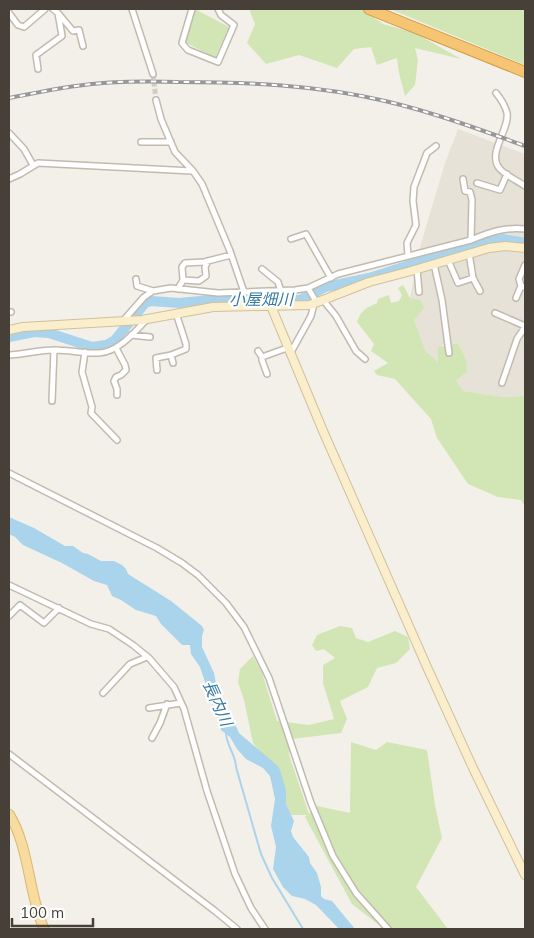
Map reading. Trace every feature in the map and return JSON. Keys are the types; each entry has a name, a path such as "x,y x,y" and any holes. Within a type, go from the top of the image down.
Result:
{"highway":[{"path":"369,9 525,72"}],"main road":[{"path":"9,814 18,831 36,908 44,929"}],"street":[{"path":"9,15 18,25 24,27 44,9"},
{"path":"132,9 154,74"},
{"path":"192,9 182,44 188,50 218,62 234,25 221,15 218,9"},
{"path":"56,11 73,31 79,30 83,46"},
{"path":"38,69 36,54 62,36 56,11"},
{"path":"496,93 503,102 507,115 496,151 498,166 525,186"},
{"path":"156,100 161,119 175,152 193,171 202,184 244,292"},
{"path":"9,133 24,149 33,165"},
{"path":"141,142 171,142"},
{"path":"408,255 407,243 416,225 414,188 428,153 436,146"},
{"path":"9,179 38,163 193,171"},
{"path":"477,183 500,190 507,174"},
{"path":"463,179 465,191 470,192 472,200 471,240"},
{"path":"125,321 144,297 153,291 171,288 202,292 310,290 331,278 408,255 471,240 492,231 506,228 525,229"},
{"path":"291,239 306,234 331,278"},
{"path":"9,330 23,327 144,320 213,307 271,306 317,302 369,282 417,270 469,253 505,246 525,248"},
{"path":"469,253 473,278 480,291"},
{"path":"178,289 183,280 182,267 185,263 208,261 231,255"},
{"path":"448,260 458,284 473,278"},
{"path":"183,280 199,281 206,276 205,267 208,261"},
{"path":"434,264 442,300 449,353"},
{"path":"516,298 523,286 519,278 525,264"},
{"path":"262,269 278,282 281,291"},
{"path":"417,270 419,292"},
{"path":"136,279 137,286 153,291"},
{"path":"310,290 317,302 336,316 356,351 365,359"},
{"path":"289,352 311,316 317,302"},
{"path":"271,306 289,352 427,667 525,875"},
{"path":"157,370 156,358 186,349 176,313"},
{"path":"495,313 525,326 517,340 502,383"},
{"path":"9,355 40,350 106,352 116,348 144,320"},
{"path":"131,335 150,337"},
{"path":"116,348 126,370 116,377 114,381 117,395"},
{"path":"52,401 54,350"},
{"path":"258,351 262,357 267,374"},
{"path":"85,352 82,372 92,407 91,413 117,440"},
{"path":"262,357 272,352 289,352"},
{"path":"171,355 173,363"},
{"path":"9,473 174,558 198,575 226,603 244,627 269,678 311,803 333,856 356,893 388,929"},
{"path":"9,585 91,624 109,629 147,657 174,687 182,703 207,791 235,874 251,908 265,929"},
{"path":"9,616 20,605 44,623 59,608"},
{"path":"102,693 130,664 147,657"},
{"path":"149,708 182,703"},
{"path":"152,738 167,704"},
{"path":"9,754 237,929"}],"shaded area":[{"path":"458,129 525,154 525,396 503,397 463,391 456,380 466,359 458,343 442,345 438,362 424,349 414,320 410,298 420,247 445,163"}],"green space":[{"path":"195,9 229,27 215,58 185,42"},
{"path":"249,9 362,9 383,24 415,33 461,59 415,48 418,60 415,85 405,96 397,58 377,65 371,47 354,49 337,68 299,55 266,64 247,43 255,24"},
{"path":"390,9 525,9 525,65"},
{"path":"403,285 410,298 420,300 424,308 414,320 425,350 438,362 438,347 458,343 466,359 467,372 456,380 463,391 503,397 525,396 525,507 521,500 498,497 468,484 437,438 431,419 395,379 377,375 374,371 388,363 371,351 374,344 357,322 362,312 377,303 378,299 389,295 391,303 399,301 402,295 398,288"},
{"path":"340,626 352,628 356,638 368,642 395,631 408,637 410,649 396,663 377,668 368,687 340,701 347,719 341,733 292,739 289,755 309,814 317,806 350,813 351,742 376,750 387,742 427,750 442,838 416,887 448,929 384,929 352,904 305,817 307,815 291,815 286,804 279,767 261,753 253,743 244,700 238,682 240,669 253,656 262,673 277,721 309,725 334,719 323,683 323,665 335,658 324,649 316,651 312,645 317,635"}],"water":[{"name":"長内川","path":"9,517 34,528 65,546 73,546 101,561 114,561 122,565 128,574 171,601 202,626 204,630 202,647 214,673 217,689 224,701 225,709 239,733 279,767 286,790 286,804 294,821 291,831 293,837 309,857 310,863 317,873 321,887 321,896 332,901 355,929 339,929 316,905 305,899 292,896 283,887 273,869 276,847 271,826 275,799 270,776 263,768 246,759 230,737 221,730 200,667 191,654 190,645 182,645 161,624 156,616 136,610 112,596 107,585 94,581 62,563 23,545 9,534"}],"waterway":[{"name":"小屋畑川","path":"9,337 34,332 49,333 92,347 106,345 115,340 145,303 151,301 179,303 243,297 300,300 325,287 369,278 475,244 503,239 525,243"},
{"name":"長内川","path":"226,733 261,854 272,878 303,929"}],"tunnel":[{"path":"153,74 156,100"}],"railway":[{"path":"9,98 67,87 114,82 204,82 282,85 334,91 403,105 525,146"}]}
